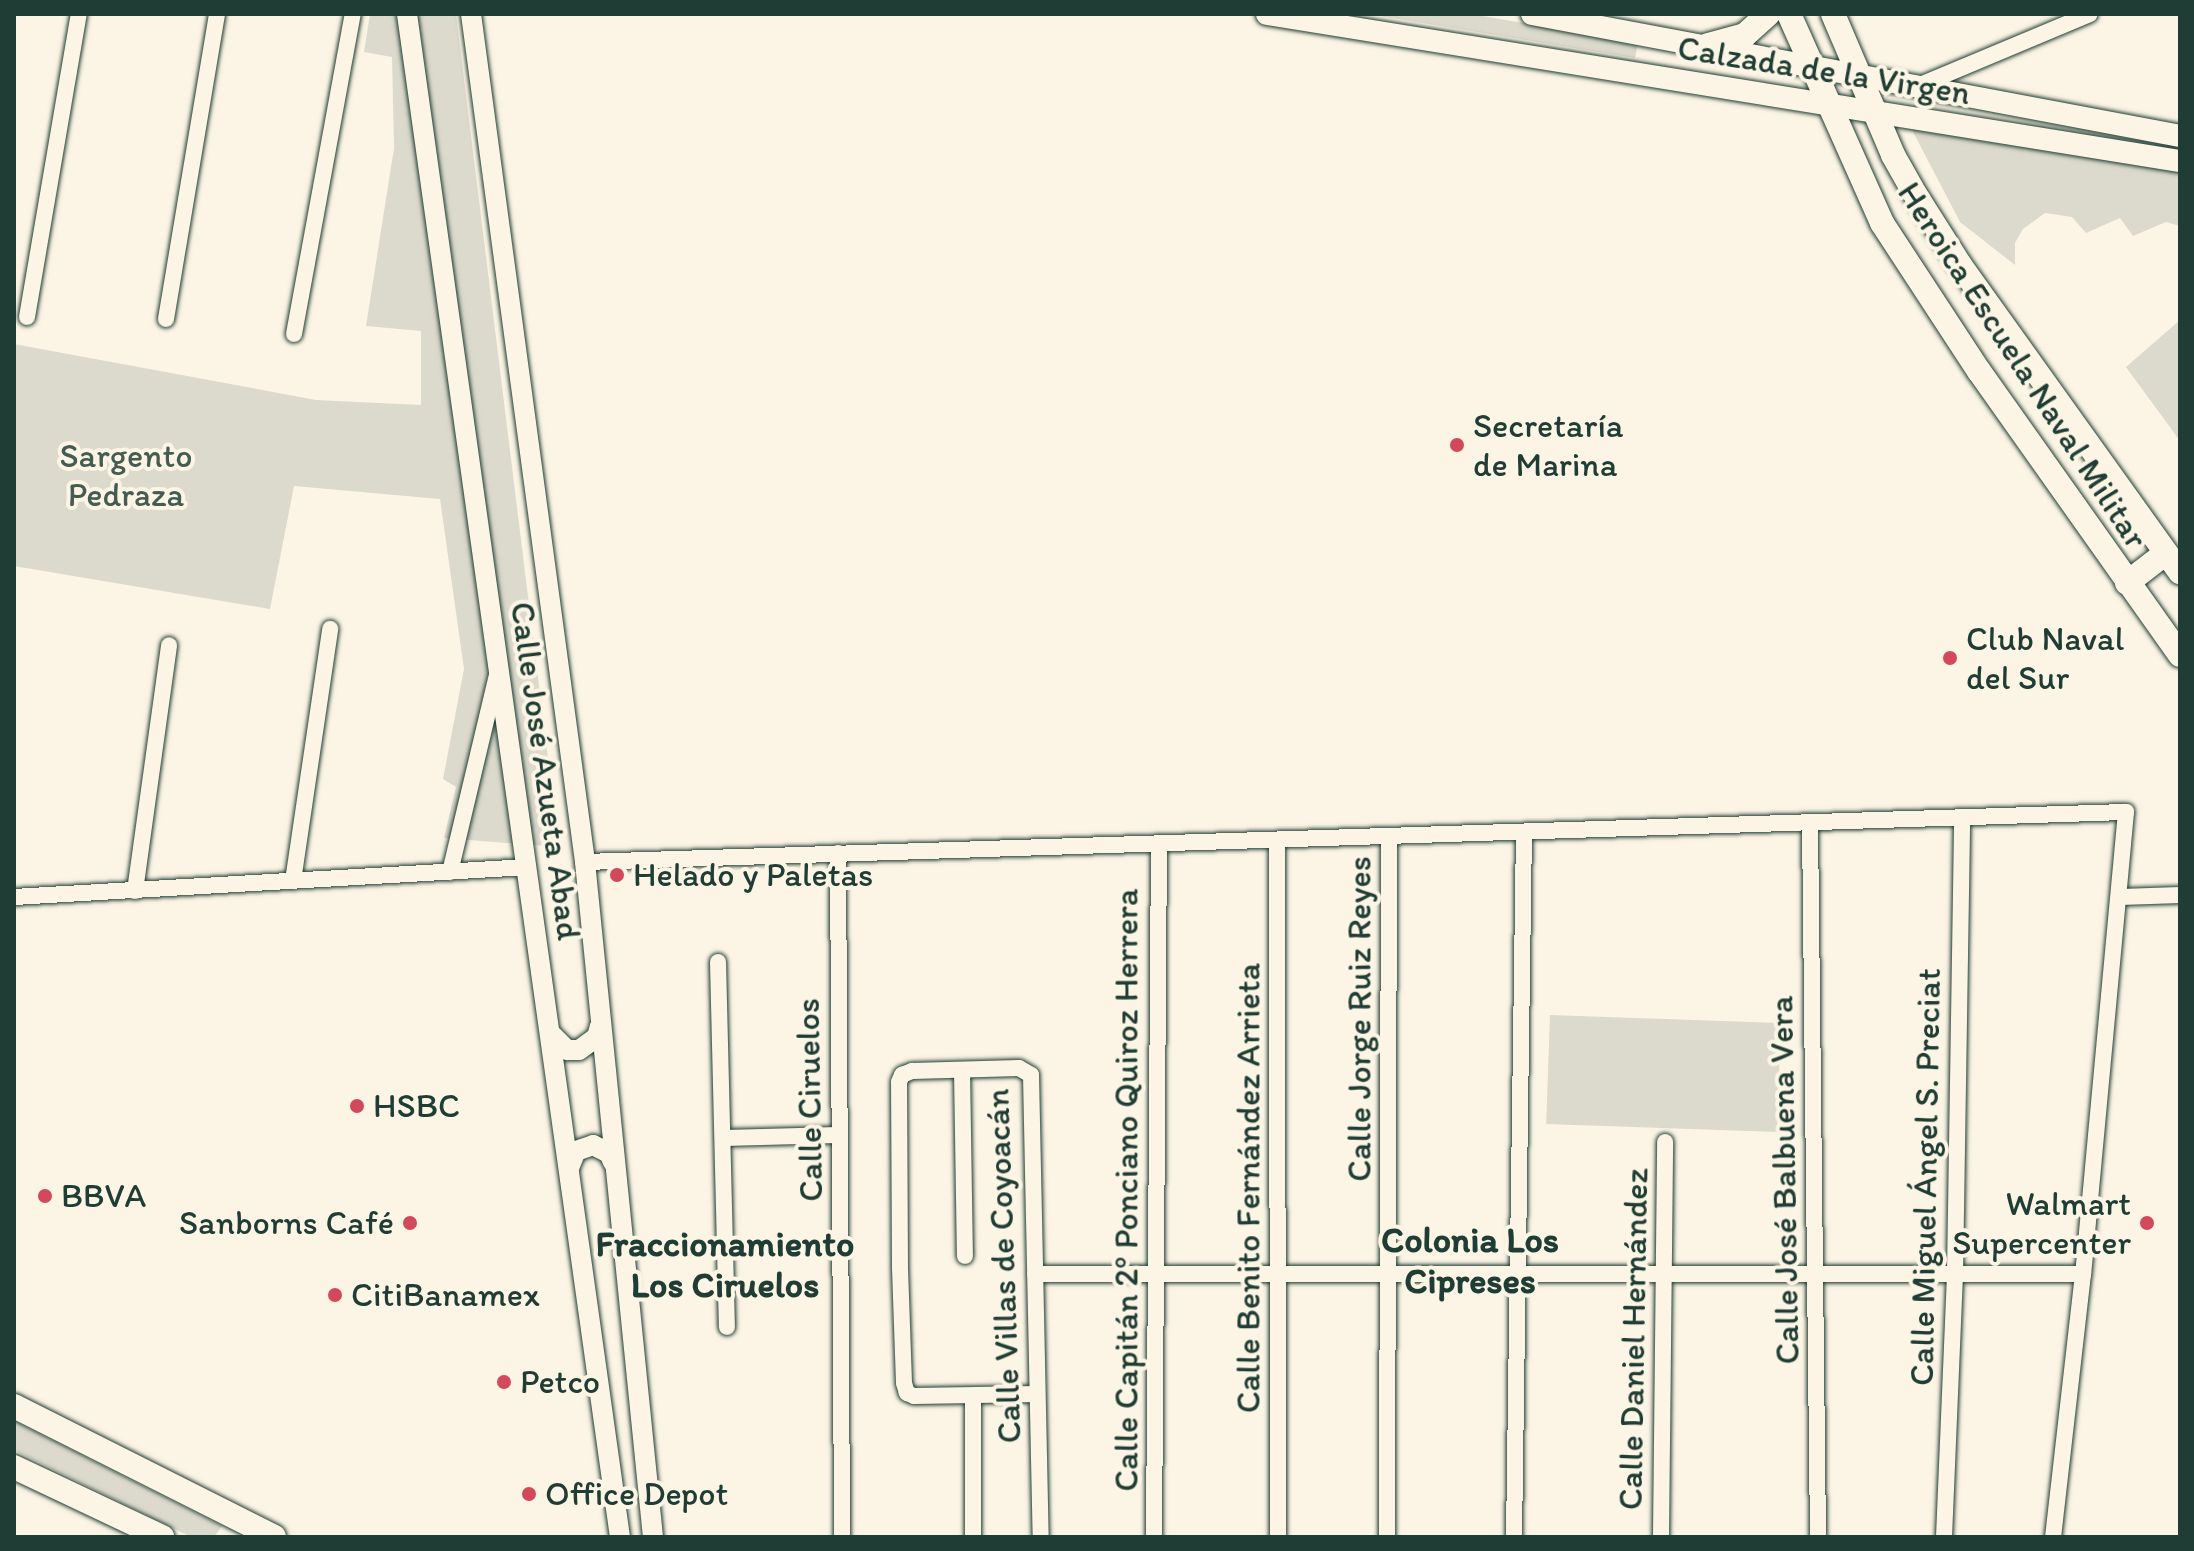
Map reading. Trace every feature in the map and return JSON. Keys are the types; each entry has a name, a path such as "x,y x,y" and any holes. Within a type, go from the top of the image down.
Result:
{"main road":[{"name":"Calzada de la Virgen","path":"1267,14 2180,161"},
{"name":"Calzada de la Virgen","path":"1532,14 2180,136"},
{"path":"1708,45 1745,35 1768,14"},
{"name":"Heroica Escuela Naval Militar","path":"1789,14 1882,223 2127,583 2180,655"},
{"name":"Heroica Escuela Naval Militar","path":"1833,14 1875,113 1915,194 1960,265 2173,563"},
{"path":"2127,583 2173,563"},
{"path":"14,1406 230,1525 264,1536"},
{"path":"14,1467 162,1537"}],"street":[{"path":"27,317 79,14"},
{"path":"166,319 217,14"},
{"path":"294,334 353,14"},
{"name":"Calle José Azueta Abad","path":"407,14 620,1537"},
{"name":"Calle José Azueta Abad","path":"471,14 585,862 653,1537"},
{"path":"1918,86 2090,14"},
{"path":"293,881 330,629"},
{"path":"135,891 169,645"},
{"path":"450,872 499,666"},
{"path":"585,862 2126,812 2121,897 2053,1537"},
{"name":"Calle Miguel Ángel S. Preciat","path":"1944,1537 1955,1274 1962,818"},
{"name":"Calle José Balbuena Vera","path":"1810,823 1818,1537"},
{"path":"1514,1537 1524,832"},
{"name":"Calle Jorge Ruiz Reyes","path":"1387,1537 1389,836"},
{"name":"Calle Benito Fernández Arrieta","path":"1277,840 1278,1537"},
{"name":"Calle Capitán 2º Ponciano Quiroz Herrera","path":"1154,1537 1159,843"},
{"name":"Calle Ciruelos","path":"838,853 842,1537"},
{"path":"14,897 528,867"},
{"path":"2121,897 2180,895"},
{"path":"718,962 727,1327"},
{"path":"551,1034 557,1044 579,1050 597,1037 600,1026"},
{"name":"Calle Villas de Coyoacán","path":"973,1537 973,1396 907,1393 901,1311 899,1082 902,1075 912,1071 1019,1068 1031,1075 1041,1537"},
{"path":"962,1070 965,1256"},
{"path":"723,1138 839,1135"},
{"name":"Calle Daniel Hernández","path":"1661,1537 1665,1142"},
{"path":"569,1168 576,1151 593,1145 602,1147 613,1162"},
{"path":"1035,1274 2083,1274"},
{"path":"973,1396 1037,1394"}],"green space":[{"name":"Sargento Pedraza","path":"370,14 456,14 559,847 444,838 456,787 443,779 464,669 440,499 294,486 270,609 14,566 14,344 316,400 421,405 421,331 366,326 394,148 392,57 364,52"},
{"path":"1368,14 1471,14 1638,43 1635,58"},
{"path":"1911,128 2180,170 2180,226 2166,222 2133,236 2120,218 2086,233 2072,217 2045,213 2023,229 2015,243 2015,265 1960,222"},
{"path":"2180,320 2180,441 2126,367"},
{"path":"1550,1015 1781,1023 1777,1132 1546,1124"},
{"path":"14,1421 222,1526 214,1537 191,1537 14,1450"}],"place":[{"name":"Secretaría de Marina","path":"1457,445"},
{"name":"Club Naval del Sur","path":"1950,658"},
{"name":"Helado y Paletas","path":"617,875"},
{"name":"HSBC","path":"357,1106"},
{"name":"BBVA","path":"45,1196"},
{"name":"Sanborns Café","path":"410,1223"},
{"name":"Walmart Supercenter","path":"2147,1223"},
{"name":"CitiBanamex","path":"335,1295"},
{"name":"Petco","path":"504,1382"},
{"name":"Office Depot","path":"529,1494"}],"district":[{"name":"Colonia Los Cipreses","path":"1470,1260"},
{"name":"Fraccionamiento Los Ciruelos","path":"725,1264"}]}
